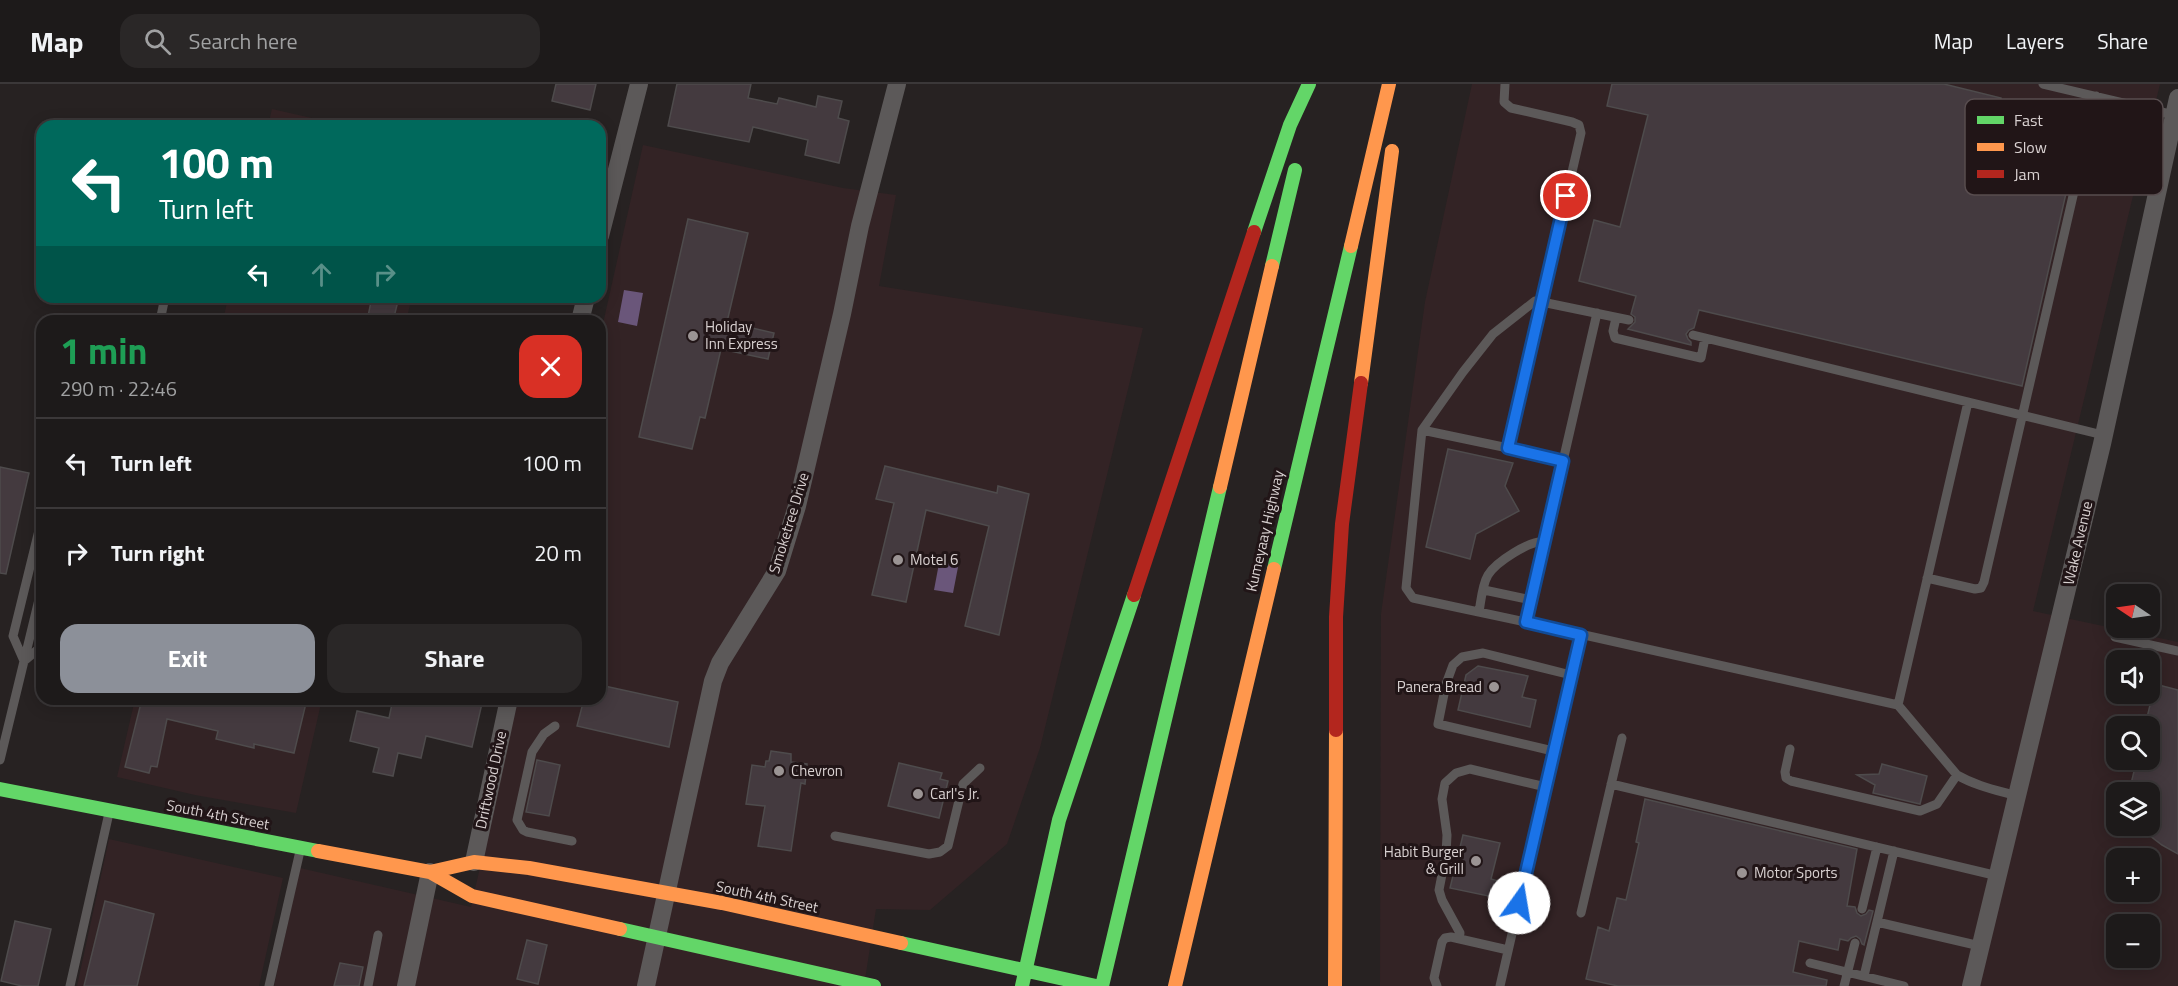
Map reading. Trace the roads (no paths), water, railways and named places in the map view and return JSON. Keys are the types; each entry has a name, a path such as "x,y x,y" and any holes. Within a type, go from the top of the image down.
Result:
{"main road":[{"path":"1022,986 1059,820 1290,125 1309,84"},
{"path":"1307,118 1316,84"},
{"name":"Kumeyaay Highway","path":"1175,986 1389,84"},
{"path":"1398,107 1401,84"},
{"path":"1335,986 1334,757 1337,593 1342,524 1393,142"},
{"path":"1102,986 1299,153"},
{"name":"South 4th Street","path":"0,789 430,872 472,896 874,986"},
{"name":"South 4th Street","path":"430,872 474,862 529,868 668,893 1096,986"}],"street":[{"path":"606,213 639,84"},
{"name":"Smoketree Drive","path":"646,986 713,681 720,663 777,571 795,512 842,314 860,226 897,84"},
{"name":"Wake Avenue","path":"2163,165 2176,106"},
{"name":"Wake Avenue","path":"1971,986 2103,435 2156,195"},
{"name":"Driftwood Drive","path":"474,862 508,705"},
{"path":"406,986 430,872"}],"lane":[{"path":"1505,84 1504,102 1511,108 1572,122 1579,125 1581,133 1508,448"},
{"path":"2043,84 2120,99"},
{"path":"1927,578 1975,589 1981,588 1987,571 2073,195"},
{"path":"1629,320 1535,301 1493,334 1463,372 1422,430 1406,588 1413,598 1898,705 1957,775 1984,788 2017,796"},
{"path":"1526,622 1597,314"},
{"path":"1616,318 1613,331 1615,338 1701,358 1706,338"},
{"path":"1693,335 2103,435"},
{"path":"1898,705 1968,402"},
{"path":"1422,430 1563,461"},
{"path":"24,661 13,636 36,542"},
{"path":"1479,612 1489,574 1496,565 1534,542 1544,542"},
{"path":"1484,590 1531,600"},
{"path":"0,760 36,612"},
{"path":"1500,986 1581,635"},
{"path":"2120,638 2178,651"},
{"path":"24,661 36,650"},
{"path":"1554,751 1438,724 1446,684 1453,665 1462,657 1483,653 1571,675"},
{"path":"555,726 544,734 532,752 517,820 527,832 572,841"},
{"path":"1581,913 1622,738"},
{"path":"1790,750 1785,772 1786,778 1791,782 1920,811 1937,804 1957,775"},
{"path":"835,836 929,854 940,852 948,846 963,784 980,768"},
{"path":"1459,939 1460,933 1439,890 1446,854 1447,835 1442,799 1445,783 1456,773 1470,770 1546,787"},
{"path":"1611,784 1998,876"},
{"path":"70,986 109,811"},
{"path":"1862,909 1877,847"},
{"path":"269,986 301,848"},
{"path":"1864,976 1894,851"},
{"path":"1877,922 1980,946"},
{"path":"368,986 378,935"},
{"path":"1437,986 1434,978 1442,942 1445,938 1508,950"},
{"path":"1844,986 1854,943"},
{"path":"1810,963 1904,986"}],"place":[{"name":"Holiday Inn Express","path":"693,336"},
{"name":"Motel 6","path":"898,560"},
{"name":"Panera Bread","path":"1494,687"},
{"name":"Chevron","path":"779,771"},
{"name":"Carl's Jr.","path":"918,794"},
{"name":"Habit Burger & Grill","path":"1476,861"},
{"name":"Motor Sports","path":"1742,873"}]}
